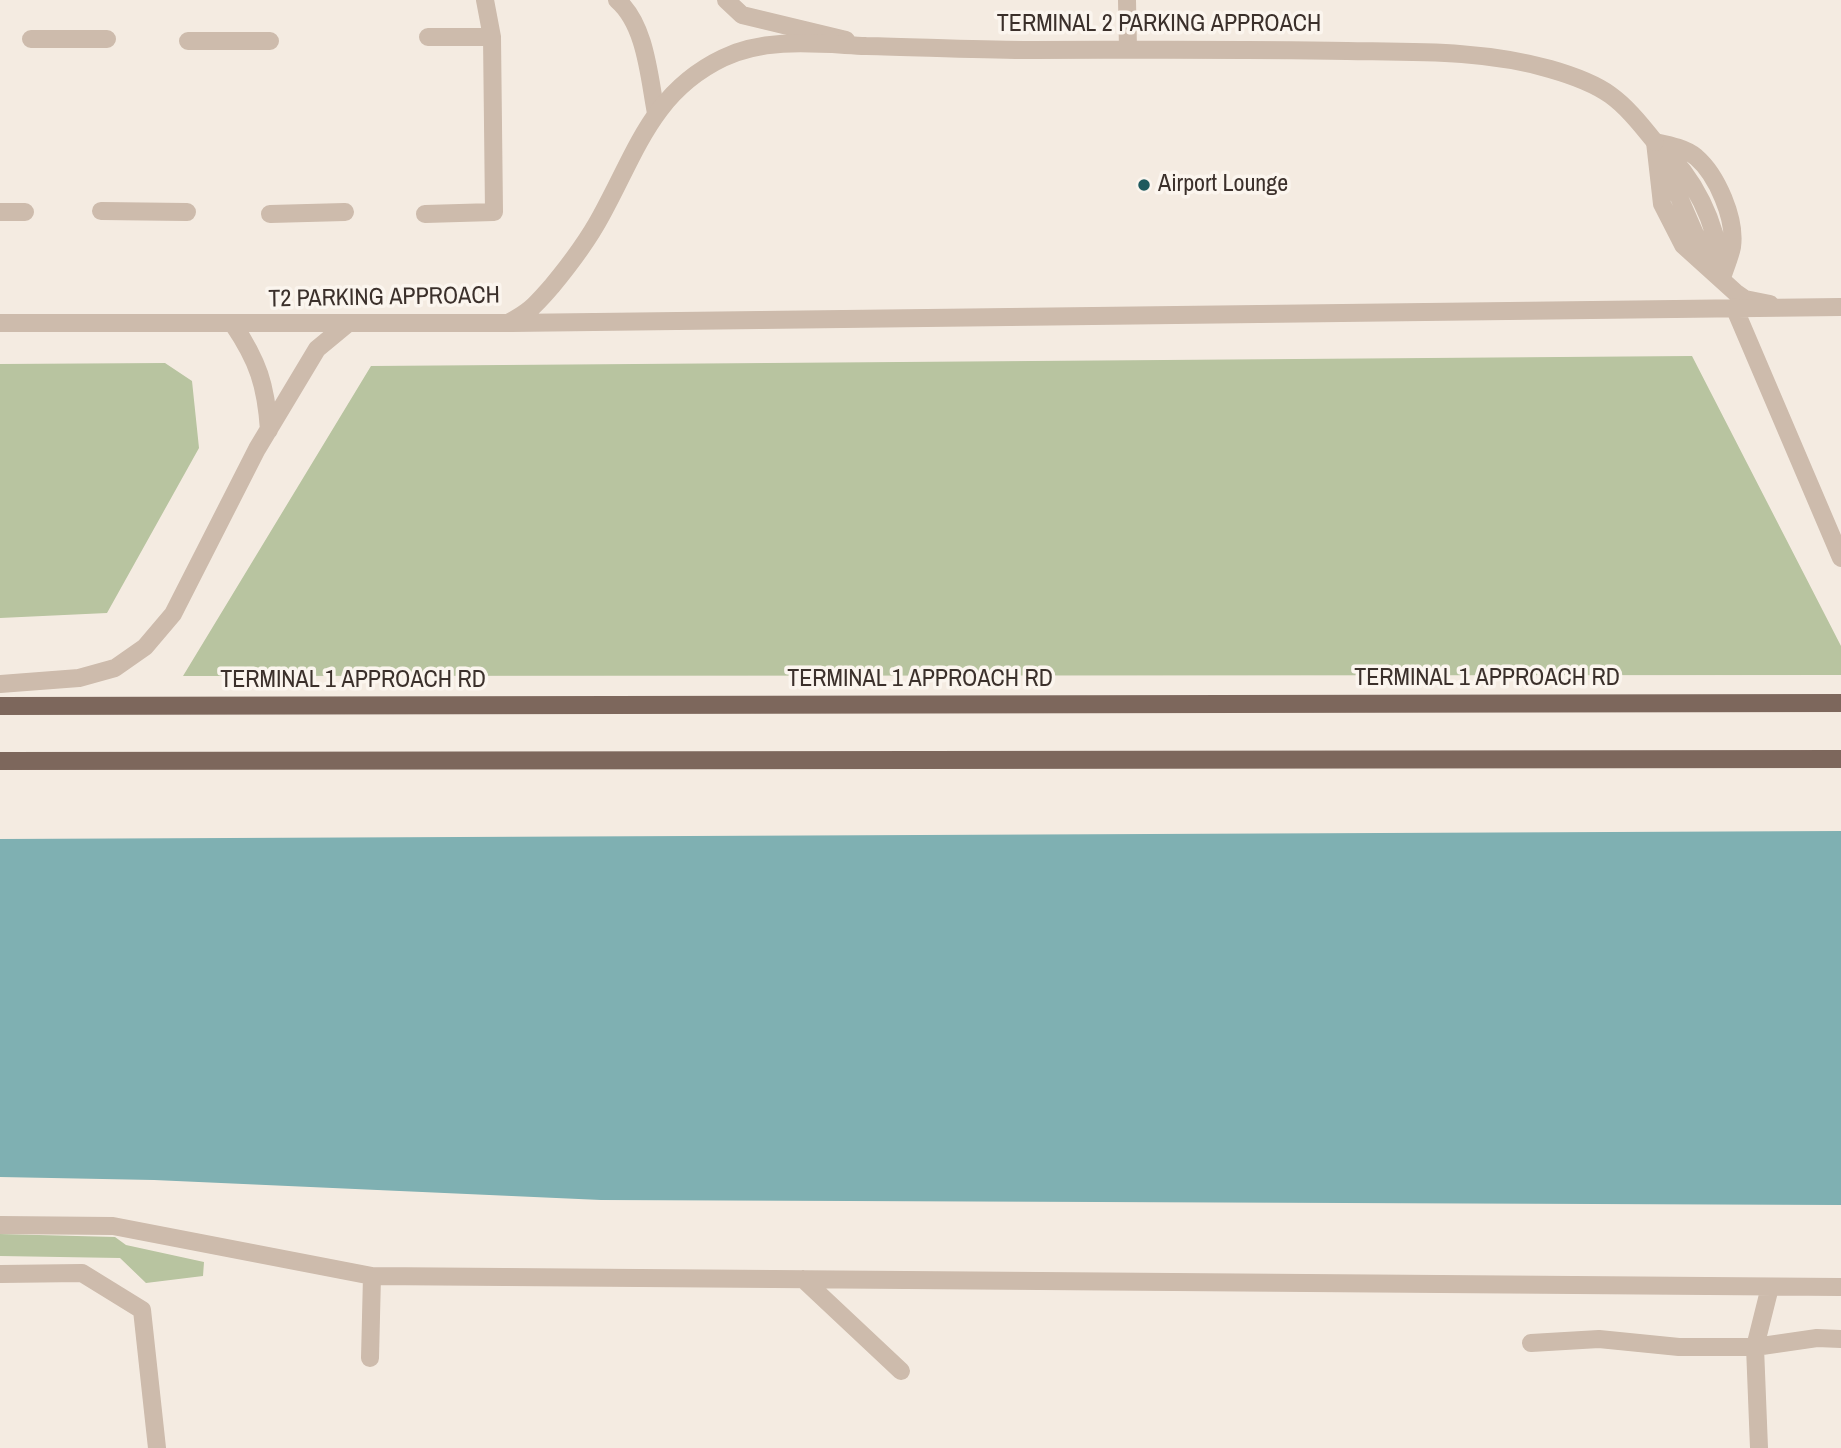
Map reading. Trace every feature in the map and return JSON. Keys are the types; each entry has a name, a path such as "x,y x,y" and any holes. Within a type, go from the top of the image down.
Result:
{"main road":[{"name":"TERMINAL 1 APPROACH RD","path":"0,706 1841,703"},
{"path":"0,761 1841,759"}],"street":[{"path":"425,214 494,212 492,37 485,0"},
{"path":"617,0 626,7 638,30 656,113"},
{"path":"726,0 742,15 763,22 894,46"},
{"path":"1127,0 1128,49"},
{"path":"428,37 492,37"},
{"path":"31,39 107,39"},
{"path":"188,41 270,41"},
{"name":"TERMINAL 2 PARKING APPROACH","path":"656,113 687,81 725,57 778,43 1022,50 1445,52 1494,57 1548,68 1590,82 1623,102 1655,142 1695,234 1723,278"},
{"name":"T2 PARKING APPROACH","path":"0,323 508,323 531,311 575,259 602,215 633,149 656,113"},
{"path":"1655,142 1678,147 1695,157 1712,176 1722,198 1732,245 1723,278 1841,558"},
{"path":"101,211 187,212"},
{"path":"0,212 26,212"},
{"path":"271,214 345,212"},
{"path":"1723,278 1745,299 1799,307"},
{"path":"508,323 1841,307"},
{"path":"233,324 254,355 267,394 269,430"},
{"path":"0,684 91,675 115,668 145,647 173,614 269,430 317,349 346,325"},
{"path":"0,1225 113,1226 372,1276 1841,1287"},
{"path":"0,1274 82,1273 142,1310 157,1448"},
{"path":"370,1358 372,1276"},
{"path":"803,1279 901,1371"},
{"path":"1759,1448 1755,1347 1770,1287"},
{"path":"1531,1343 1599,1339 1679,1347 1755,1347 1817,1338 1841,1339"}],"green space":[{"path":"1692,356 1841,646 1841,675 183,676 371,366"},
{"path":"165,363 192,381 199,448 107,613 0,618 0,364"},
{"path":"0,1234 115,1237 126,1245 204,1262 203,1276 146,1283 120,1258 0,1256"}],"water":[{"path":"1841,831 1841,1205 601,1200 154,1180 0,1177 0,839"}],"place":[{"name":"Airport Lounge","path":"1144,185"}]}
